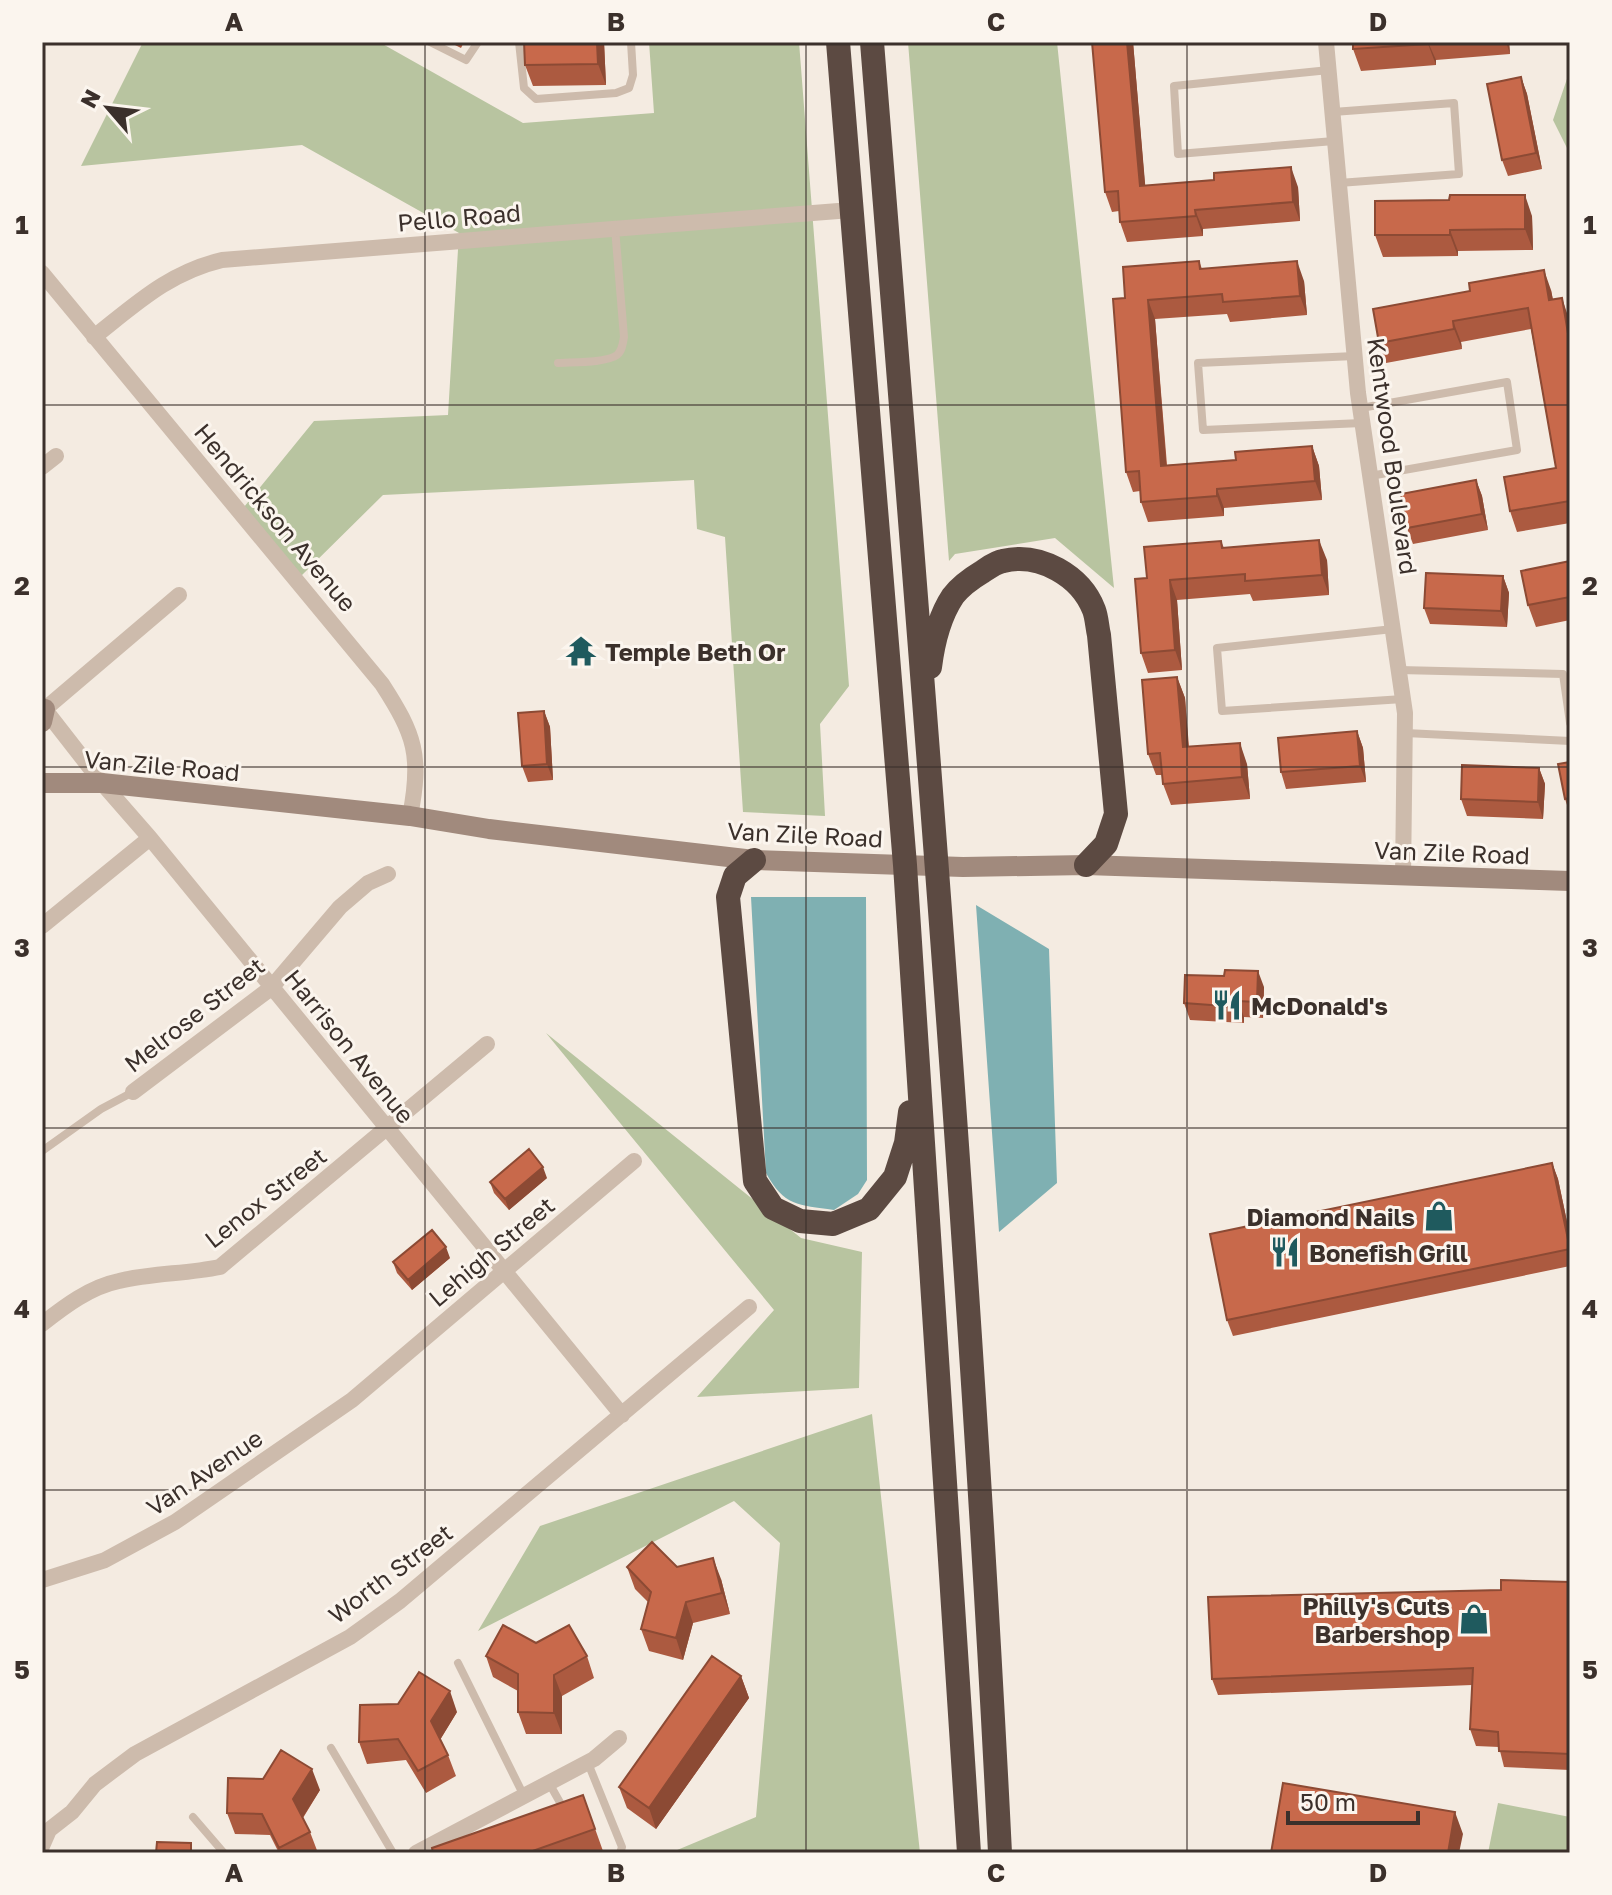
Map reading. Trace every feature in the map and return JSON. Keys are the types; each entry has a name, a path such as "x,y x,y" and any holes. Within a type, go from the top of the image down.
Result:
{"highway":[{"path":"838,42 905,865 969,1853"},
{"path":"872,42 937,866 989,1623 1000,1853"},
{"path":"924,701 934,641 954,596 973,577 1001,561 1019,559 1043,562 1065,574 1082,589 1094,611 1099,635 1116,814 1106,844 1086,865"},
{"path":"754,860 735,876 728,897 755,1181 773,1208 800,1221 833,1224 869,1209 895,1177 906,1143 917,1054"}],"street":[{"name":"Kentwood Boulevard","path":"1326,42 1362,416 1403,699 1403,877"},
{"name":"Pello Road","path":"94,337 157,288 193,267 222,260 851,210"},
{"name":"Hendrickson Avenue","path":"42,273 382,684 405,719 414,742 417,782 410,816"},
{"path":"42,467 56,456"},
{"path":"43,712 179,595"},
{"name":"Harrison Avenue","path":"43,712 150,838 622,1415"},
{"name":"Van Zile Road","path":"42,783 102,783 410,816 489,829 754,860 937,866 1086,865 1570,881"},
{"path":"42,926 150,838"},
{"name":"Melrose Street","path":"133,1092 271,988 340,907 368,883 388,874"},
{"name":"Lenox Street","path":"42,1324 89,1291 119,1281 220,1267 487,1044"},
{"name":"Lehigh Street","path":"379,1378 634,1161"},
{"name":"Worth Street","path":"44,1834 72,1812 95,1784 135,1754 363,1628 400,1601 749,1307"},
{"name":"Van Avenue","path":"42,1580 105,1560 175,1522 352,1400 379,1378"},
{"path":"416,1853 503,1813 524,1796 588,1763 619,1738"}],"lane":[{"path":"430,42 466,60 471,57 478,42"},
{"path":"519,42 524,88 536,99 616,93 629,88 633,75 631,42"},
{"path":"1329,70 1174,86 1178,154 1334,141"},
{"path":"1332,112 1454,103 1459,174 1338,183"},
{"path":"558,363 608,359 617,355 622,347 624,337 615,227"},
{"path":"1355,356 1198,363 1203,430 1362,416 1507,382 1517,450 1370,476"},
{"path":"1393,629 1217,648 1222,711 1403,699"},
{"path":"1399,670 1563,674 1570,723"},
{"path":"1405,733 1570,741"},
{"path":"42,1151 101,1109 133,1092"},
{"path":"458,1663 524,1796"},
{"path":"331,1748 393,1853"},
{"path":"588,1763 622,1847 620,1853"},
{"path":"549,1783 562,1806"},
{"path":"193,1817 224,1853"}],"green space":[{"path":"143,42 379,42 523,123 654,113 649,42 799,42 849,686 820,724 825,816 743,812 725,537 697,529 694,480 383,495 301,576 244,507 314,421 448,415 459,233 302,145 81,166"},
{"path":"908,42 1057,42 1114,588 1055,538 955,554 949,561"},
{"path":"1570,70 1570,154 1553,120"},
{"path":"546,1033 801,1238 862,1252 859,1388 697,1397 774,1310"},
{"path":"872,1414 920,1853 670,1853 756,1817 780,1543 734,1501 478,1631 540,1526"},
{"path":"1498,1803 1570,1817 1570,1853 1488,1853"}],"water":[{"path":"751,897 866,897 867,1180 858,1194 834,1210 793,1202 779,1192 766,1173"},
{"path":"976,905 1049,949 1057,1183 999,1232"}],"building":[{"path":"524,42 597,42 598,64 525,65"},
{"path":"1092,42 1127,42 1140,186 1214,180 1214,173 1291,167 1293,202 1195,210 1196,216 1120,222 1118,191 1105,192"},
{"path":"1353,42 1428,42 1428,44 1353,49"},
{"path":"1521,77 1536,153 1502,160 1487,84"},
{"path":"1450,195 1525,195 1525,229 1450,230 1450,235 1375,235 1375,201 1449,200"},
{"path":"1199,261 1200,269 1297,261 1300,296 1223,302 1222,294 1148,300 1161,466 1236,460 1235,452 1312,446 1315,481 1217,489 1217,496 1141,502 1139,471 1126,472 1113,299 1125,298 1123,267"},
{"path":"1544,270 1549,300 1562,298 1570,345 1570,501 1510,511 1504,477 1556,468 1528,308 1453,321 1454,329 1379,343 1373,309 1470,291 1469,283"},
{"path":"1476,480 1482,514 1407,528 1401,494"},
{"path":"1319,540 1322,575 1245,581 1245,574 1170,580 1175,650 1141,653 1135,579 1147,578 1144,547 1221,541 1222,548"},
{"path":"1570,561 1570,597 1528,605 1521,571"},
{"path":"1426,573 1503,576 1501,611 1424,608"},
{"path":"1177,677 1183,747 1240,743 1242,777 1163,784 1160,753 1148,754 1142,680"},
{"path":"544,711 547,764 522,766 518,713"},
{"path":"1357,731 1360,766 1281,772 1278,738"},
{"path":"1570,762 1570,798 1565,799 1558,764"},
{"path":"1462,765 1539,768 1538,802 1461,799"},
{"path":"1225,970 1258,971 1257,1002 1238,1001 1238,1007 1184,1003 1185,975 1224,976"},
{"path":"529,1149 543,1167 505,1199 490,1182"},
{"path":"1552,1163 1570,1249 1227,1320 1210,1234"},
{"path":"432,1230 446,1247 408,1280 393,1262"},
{"path":"652,1542 677,1567 713,1558 722,1593 686,1602 676,1638 641,1629 651,1592 627,1567"},
{"path":"1501,1580 1570,1582 1570,1754 1499,1751 1498,1732 1470,1729 1473,1668 1212,1679 1208,1597 1501,1590"},
{"path":"503,1625 536,1643 569,1625 587,1656 554,1675 554,1713 518,1712 518,1674 486,1656"},
{"path":"712,1656 741,1676 649,1808 619,1787"},
{"path":"419,1672 450,1691 431,1721 448,1755 418,1771 398,1739 359,1742 360,1705 398,1704"},
{"path":"281,1750 312,1769 293,1799 310,1832 279,1848 262,1814 227,1813 228,1778 263,1779"},
{"path":"1283,1783 1455,1812 1448,1853 1271,1853"},
{"path":"583,1795 595,1829 527,1853 433,1853 432,1848"},
{"path":"157,1842 191,1843 191,1853 156,1853"}],"place":[{"name":"Temple Beth Or","path":"581,651"},
{"name":"McDonald's","path":"1227,1005"},
{"name":"Diamond Nails","path":"1439,1216"},
{"name":"Bonefish Grill","path":"1285,1252"},
{"name":"Philly's Cuts Barbershop","path":"1474,1619"}]}
